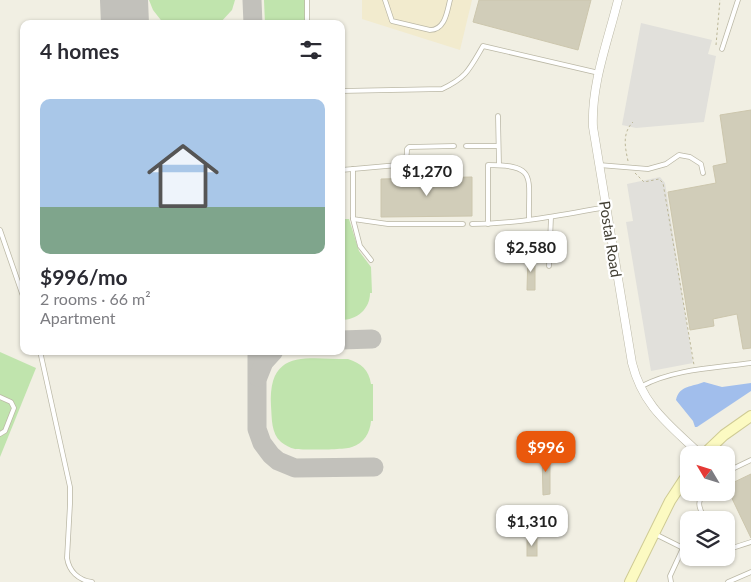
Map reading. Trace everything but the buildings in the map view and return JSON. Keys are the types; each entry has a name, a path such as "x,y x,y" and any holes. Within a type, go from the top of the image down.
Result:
{"street":[{"name":"Postal Road","path":"618,0 595,89 592,112 632,363 640,388 656,412 692,446"},
{"path":"712,446 751,416"},
{"path":"630,582 670,501 680,486"}],"lane":[{"path":"307,0 308,20"},
{"path":"385,0 392,21 436,30 441,26 450,0"},
{"path":"722,49 738,0"},
{"path":"345,91 442,90 467,74 483,46 599,72"},
{"path":"498,116 499,165"},
{"path":"345,170 398,166 404,163 409,147 454,146"},
{"path":"466,146 498,146"},
{"path":"599,165 648,169 666,164 679,155 690,157 701,164 703,173"},
{"path":"488,224 488,165 515,166 526,173 528,180 529,219"},
{"path":"352,170 353,219 360,246 371,260"},
{"path":"472,224 551,217 606,206"},
{"path":"550,266 551,217"},
{"path":"353,219 388,224 463,224"},
{"path":"0,230 20,288"},
{"path":"41,355 70,487 66,558 74,574 81,580 92,582"},
{"path":"640,388 657,378 751,363"},
{"path":"0,397 13,403 14,408 5,431 0,434"},
{"path":"735,468 751,460"},
{"path":"654,533 680,546"},
{"path":"735,547 751,542"},
{"path":"671,582 670,576 680,554"},
{"path":"728,582 751,572"}],"path":[{"path":"716,45 720,0"},
{"path":"633,122 626,129 625,148 630,168 644,182 659,179 664,183 694,371"}],"shaded area":[{"path":"362,0 472,0 460,50 362,19"},
{"path":"641,23 712,40 708,54 716,56 704,122 636,128 622,125"},
{"path":"660,177 665,183 693,363 651,371 626,222 633,221 627,184"}],"green space":[{"path":"149,0 235,0 232,10 223,20 161,20 153,10"},
{"path":"264,0 305,0 305,20 265,20"},
{"path":"345,219 349,219 359,251 371,267 372,293 370,293 365,309 357,316 345,319"},
{"path":"0,352 36,368 0,457"},
{"path":"318,358 348,359 364,368 371,384 373,384 373,421 371,421 366,437 352,447 333,449 295,449 281,442 275,434 271,406 272,387 276,374 283,366 293,361"}],"water":[{"path":"704,382 722,387 751,383 751,391 695,427 693,421 676,400 683,389"}],"taxiway":[{"path":"252,0 253,20"},
{"path":"124,8 132,20"},
{"path":"345,340 372,339"},
{"path":"257,355 257,429 262,443 271,455 278,461 295,468 374,467"},
{"path":"258,377 264,362 270,355"}],"runway":[{"path":"124,0 125,20"}]}
